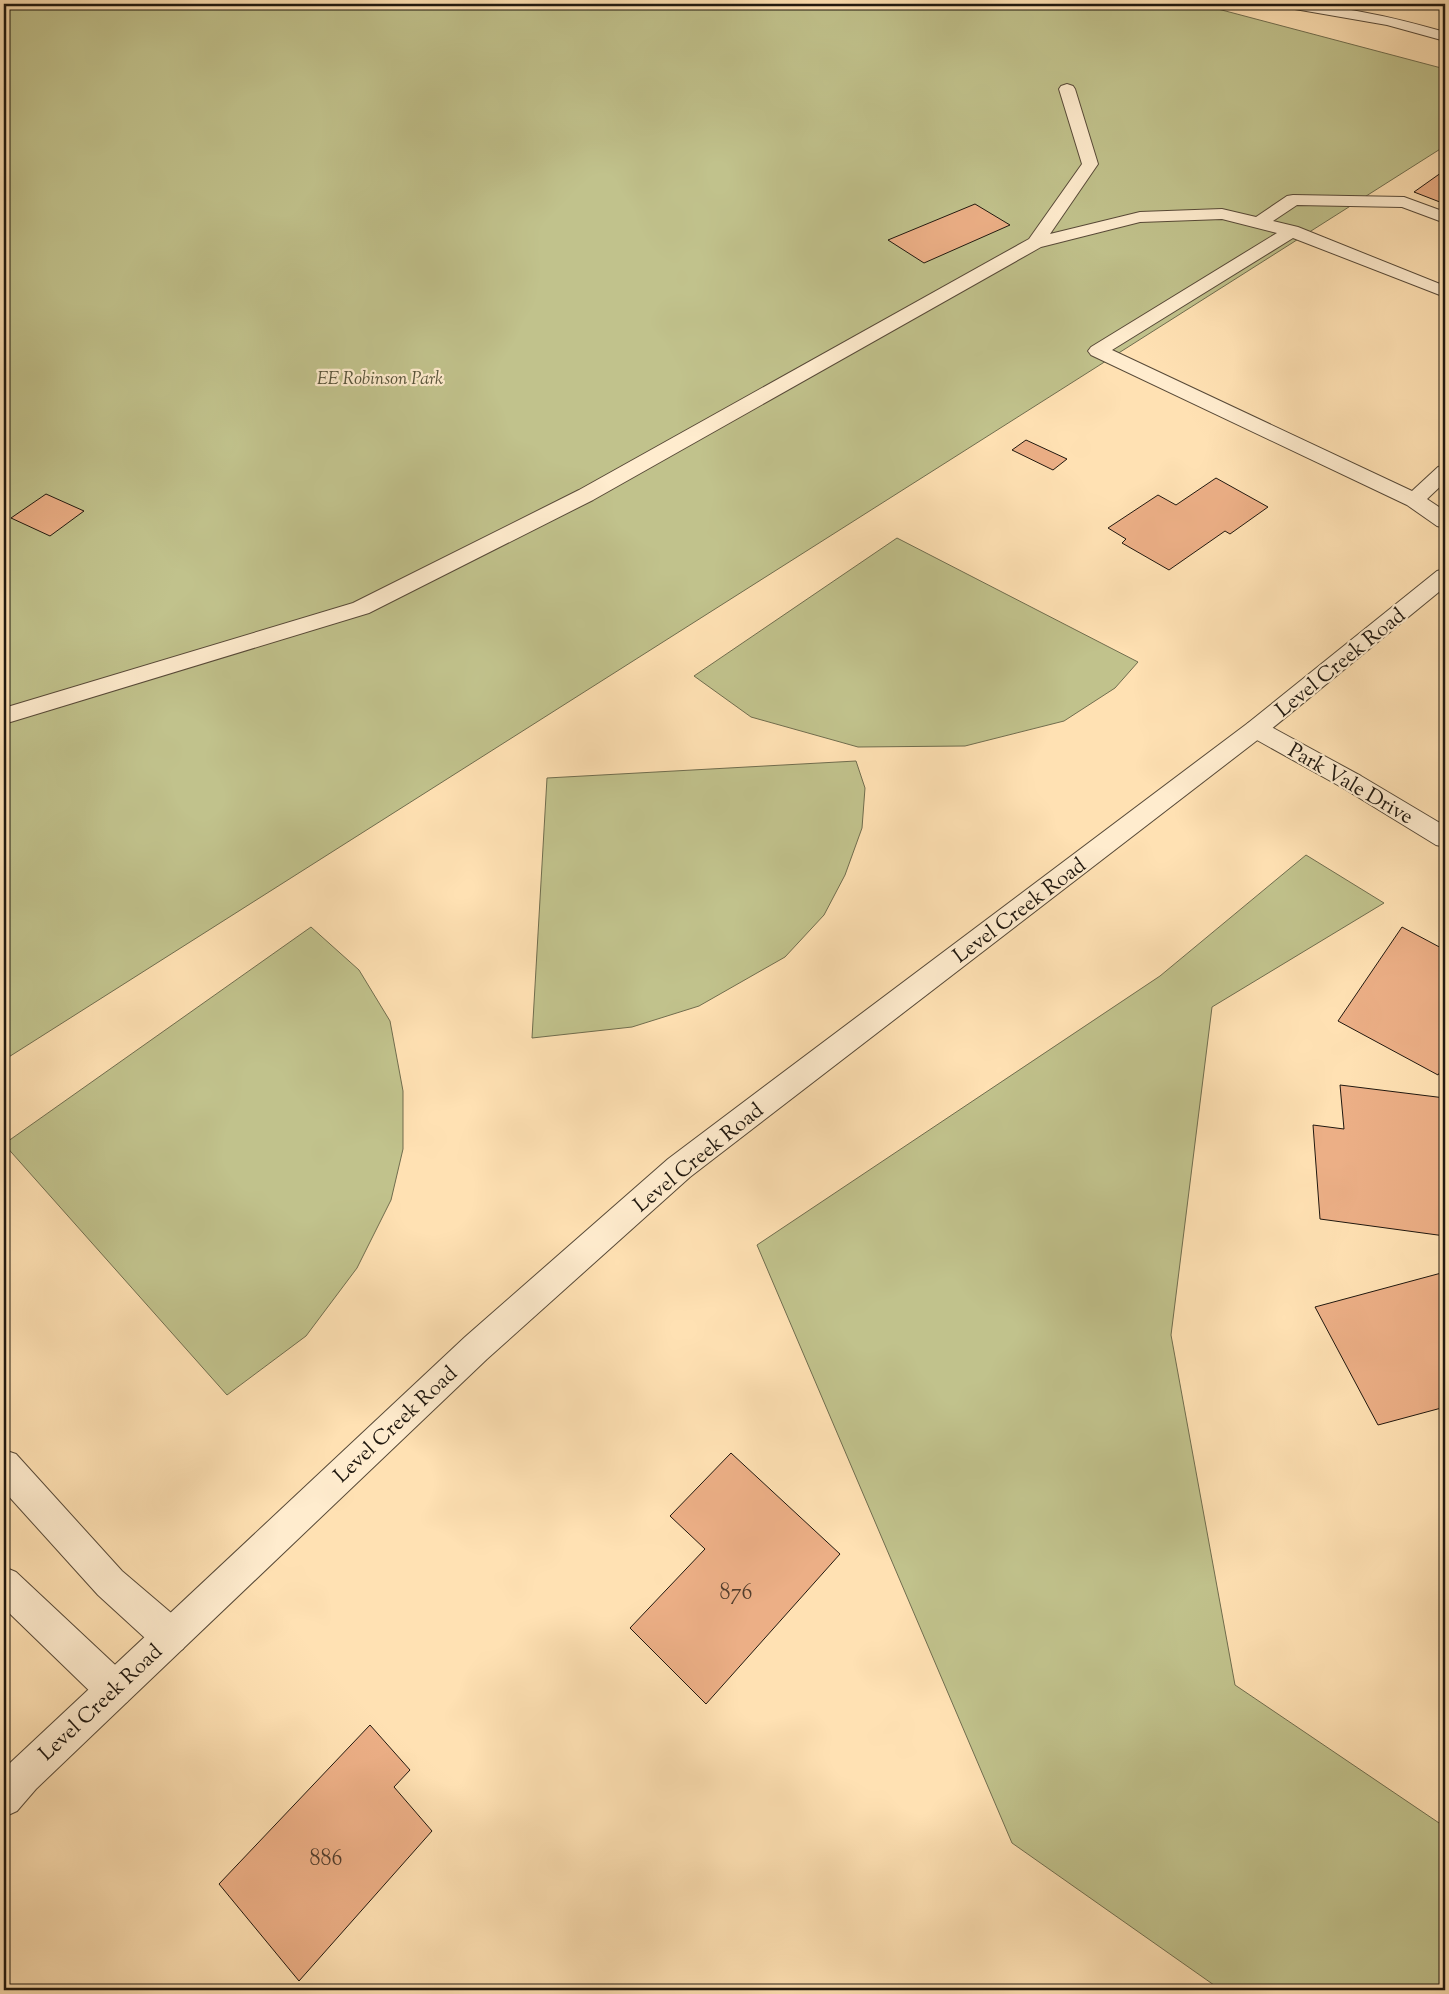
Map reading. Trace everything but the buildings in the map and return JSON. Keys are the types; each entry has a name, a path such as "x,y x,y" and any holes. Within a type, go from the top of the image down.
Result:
{"street":[{"path":"1289,4 1389,21 1445,37"},
{"path":"1035,243 1090,164 1066,89"},
{"path":"1259,223 1293,200 1404,202 1445,218"},
{"path":"4,716 361,608 586,495 1035,243 1140,217 1222,214 1292,231 1445,292"},
{"path":"1292,231 1098,352 1414,500 1445,521"},
{"path":"1414,500 1445,471"},
{"name":"Level Creek Road","path":"4,1798 23,1776 114,1689 476,1348 680,1168 1256,729 1445,576"},
{"name":"Park Vale Drive","path":"1256,729 1352,782 1445,838"},
{"path":"4,1466 110,1583 170,1636"},
{"path":"4,1584 114,1689"}],"green space":[{"name":"EE Robinson Park","path":"4,4 1199,4 1445,69 1445,146 4,1060"},
{"path":"897,538 1138,662 1115,688 1064,721 965,746 858,747 751,717 694,676"},
{"path":"856,761 865,788 862,828 845,875 824,915 785,957 699,1006 632,1027 532,1038 547,778"},
{"path":"1306,855 1384,903 1212,1007 1171,1335 1235,1685 1445,1827 1445,1990 1221,1990 1012,1843 757,1245 1160,976"},
{"path":"311,927 359,970 390,1021 403,1091 403,1149 391,1200 357,1268 306,1336 227,1395 4,1144"}]}
